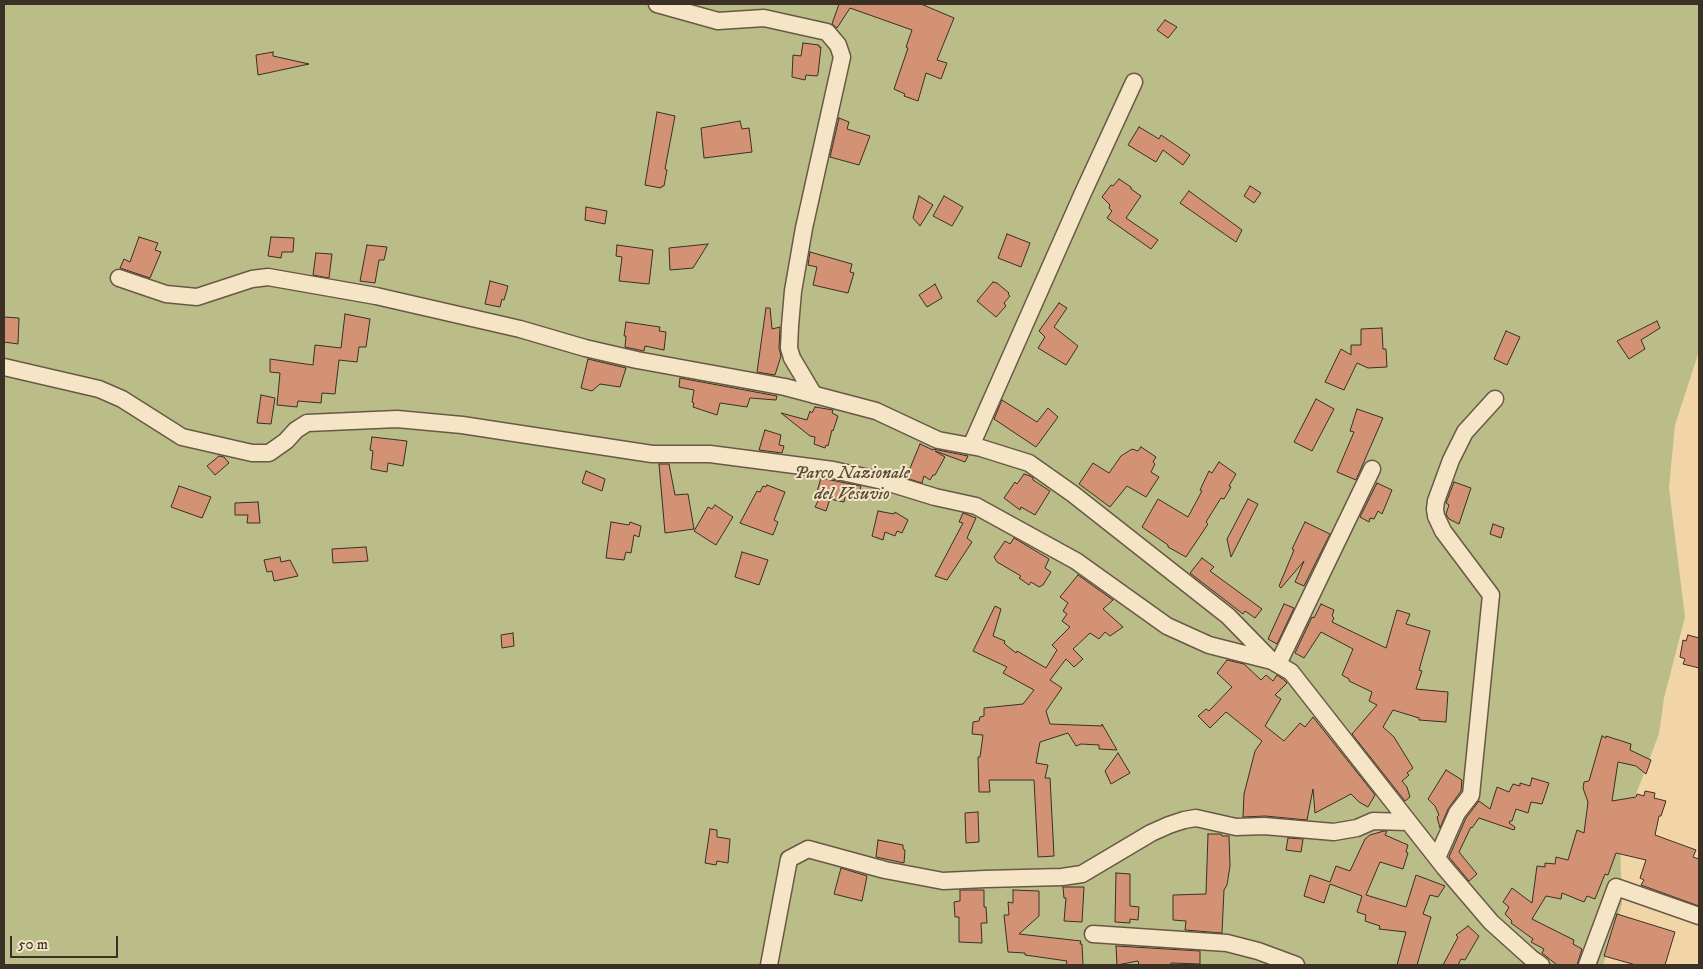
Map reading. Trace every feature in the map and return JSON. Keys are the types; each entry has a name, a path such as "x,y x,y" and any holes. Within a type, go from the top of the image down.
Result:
{"street":[{"path":"656,4 718,20 764,18 827,32 838,45 842,57 804,228 793,291 790,326 789,348 792,358 814,395"},
{"path":"970,446 1134,82"},
{"path":"119,278 166,294 197,298 252,279 268,277 376,296 637,360 785,387 876,411 938,440 970,446 1028,463 1073,494 1228,616 1275,663"},
{"path":"4,367 98,388 122,399 182,437 252,453 269,453 307,423 397,419 462,425 652,454 710,454 753,458 833,470 883,481 935,497 976,506 1076,561 1167,626 1209,646 1275,663 1291,672 1408,822 1491,922 1541,965"},
{"path":"1437,858 1457,813 1471,795 1491,595 1443,531 1436,516 1436,501 1451,460 1465,432 1495,399"},
{"path":"1275,663 1372,469"},
{"path":"769,965 789,858 808,849 885,870 943,882 985,879 1062,878 1082,874 1151,833 1184,820 1196,818 1236,827 1264,826 1334,832 1357,828 1373,821 1408,822"},
{"path":"1588,965 1616,887 1699,916"},
{"path":"1093,934 1227,943 1258,951 1296,965"}],"green space":[{"name":"Parco Nazionale del Vesuvio","path":"4,4 1699,4 1699,351 1675,425 1669,488 1685,617 1664,698 1659,734 1620,843 1622,904 1603,965 4,965"}],"building":[{"path":"839,4 921,4 954,18 937,60 947,63 941,79 926,73 918,101 904,96 905,94 894,89 912,30 850,8 837,28 832,24"},
{"path":"1165,20 1177,27 1168,38 1157,30"},
{"path":"803,43 819,45 821,47 818,74 817,76 806,75 805,80 792,77 793,55 801,56"},
{"path":"273,52 273,56 309,64 258,75 256,55"},
{"path":"657,112 675,116 665,169 667,170 664,186 661,188 645,185"},
{"path":"839,118 849,122 847,129 870,136 859,165 830,157"},
{"path":"740,121 742,129 749,128 752,152 704,158 701,128"},
{"path":"1139,127 1159,139 1161,135 1190,155 1183,165 1163,150 1156,162 1128,145"},
{"path":"1119,179 1141,196 1126,218 1158,240 1151,249 1107,218 1112,211 1109,208 1110,205 1102,197 1111,185 1113,186"},
{"path":"1250,186 1261,193 1254,203 1244,196"},
{"path":"1189,191 1242,230 1236,242 1180,203"},
{"path":"919,196 933,205 920,226 913,218"},
{"path":"944,196 963,207 952,226 933,216"},
{"path":"586,207 607,211 605,224 585,220"},
{"path":"1007,234 1030,243 1021,267 998,258"},
{"path":"139,237 158,243 155,250 161,252 150,278 120,268 124,259 130,262"},
{"path":"271,237 294,238 293,252 282,252 281,258 268,256"},
{"path":"708,244 693,268 670,270 669,248"},
{"path":"367,245 387,247 384,260 379,260 375,283 360,281"},
{"path":"617,245 653,250 649,284 619,281 622,257 616,256"},
{"path":"810,252 852,264 850,272 854,273 848,293 813,285 817,267 808,265"},
{"path":"316,253 332,254 329,278 313,275"},
{"path":"490,281 508,286 500,307 485,304"},
{"path":"993,282 997,283 1010,296 1004,303 1006,306 996,317 977,301"},
{"path":"935,284 942,298 927,307 919,295"},
{"path":"1059,303 1067,308 1054,327 1078,346 1066,365 1038,348 1045,337 1039,331"},
{"path":"766,308 770,308 772,329 780,327 779,348 781,356 775,375 757,372"},
{"path":"345,314 370,319 366,347 359,347 357,362 339,360 335,394 322,393 321,403 298,401 297,407 277,405 280,373 270,372 270,359 313,365 315,345 341,348"},
{"path":"4,317 19,318 18,344 4,342"},
{"path":"1657,321 1660,328 1641,340 1645,349 1629,359 1617,341"},
{"path":"626,322 660,327 659,331 666,332 664,350 645,346 644,351 625,347"},
{"path":"1382,328 1383,349 1386,349 1387,367 1368,368 1357,363 1344,390 1325,382 1341,349 1351,355 1351,345 1361,345 1361,329"},
{"path":"1506,331 1520,337 1507,365 1494,359"},
{"path":"588,359 626,368 620,387 600,384 592,391 581,388"},
{"path":"680,378 777,396 776,400 750,398 747,407 720,403 717,415 693,407 694,390 679,387"},
{"path":"261,395 275,398 271,424 257,423"},
{"path":"1316,399 1334,409 1312,451 1294,442"},
{"path":"1002,400 1037,422 1048,408 1058,417 1036,447 994,419"},
{"path":"815,407 833,410 832,413 838,416 828,446 826,445 825,448 814,444 815,437 810,436 781,413 807,420 810,411 812,413"},
{"path":"1357,409 1383,418 1356,480 1337,472 1354,432 1350,431"},
{"path":"765,430 781,435 779,445 784,446 782,453 759,450"},
{"path":"372,437 407,441 403,466 388,463 387,472 371,469 373,451 370,450"},
{"path":"920,444 933,450 968,456 965,462 935,451 945,457 935,475 930,480 924,476 922,483 906,478"},
{"path":"1141,447 1156,457 1151,472 1159,477 1146,497 1127,486 1110,507 1079,484 1093,463 1109,473 1121,456 1132,449 1138,451"},
{"path":"219,456 224,457 229,463 215,475 207,466"},
{"path":"1219,462 1236,474 1224,499 1221,498 1206,522 1208,524 1186,557 1168,547 1168,545 1142,527 1158,499 1188,517 1202,491 1200,490 1209,471 1212,473"},
{"path":"659,464 669,464 675,495 688,494 694,529 665,533"},
{"path":"586,471 605,479 602,491 582,483"},
{"path":"1024,474 1030,476 1050,491 1035,515 1021,507 1020,510 1004,498 1015,482 1017,484"},
{"path":"821,478 861,486 859,494 846,491 844,502 830,499 826,511 815,507 819,499 816,498 816,495"},
{"path":"1454,482 1471,488 1459,524 1449,519 1446,514 1449,505 1446,503"},
{"path":"1377,483 1392,490 1382,514 1378,511 1374,519 1370,518 1369,522 1360,517"},
{"path":"767,485 785,492 774,520 778,522 773,535 740,523 757,491 760,492 763,486 766,487"},
{"path":"179,486 211,497 202,518 171,507"},
{"path":"1248,499 1258,504 1231,557 1227,539"},
{"path":"258,502 260,523 247,523 248,515 235,515 235,503"},
{"path":"715,505 733,517 716,545 694,531 708,507 712,509"},
{"path":"878,511 894,514 895,512 908,520 902,533 897,531 895,536 885,532 883,540 872,536"},
{"path":"963,513 976,518 967,538 972,542 947,580 935,576 963,523 959,522"},
{"path":"611,522 629,525 630,522 641,526 639,537 634,535 631,553 626,552 624,560 606,558"},
{"path":"1305,522 1330,534 1304,586 1295,582 1304,561 1281,588 1279,586 1294,550 1292,549"},
{"path":"1493,524 1504,528 1501,538 1490,534"},
{"path":"1014,538 1049,559 1045,568 1051,572 1043,585 1039,587 1031,582 1029,585 1019,578 1021,576 997,562 994,557 1005,541 1010,544"},
{"path":"366,547 368,561 333,563 332,549"},
{"path":"742,552 768,560 759,585 735,577"},
{"path":"280,557 281,562 290,560 298,576 274,581 272,571 267,572 264,560"},
{"path":"1202,558 1214,567 1210,571 1262,609 1255,618 1245,611 1243,614 1190,573"},
{"path":"1078,575 1113,600 1103,609 1123,627 1110,636 1105,632 1099,639 1090,633 1073,649 1083,659 1074,667 1066,659 1050,680 1062,688 1046,711 1050,724 1102,726 1102,724 1117,750 1099,749 1099,745 1081,744 1076,746 1068,733 1040,742 1036,763 1048,765 1045,778 1050,778 1054,856 1038,857 1034,780 989,780 990,792 979,792 978,757 980,757 983,735 972,734 973,722 979,721 980,717 984,716 984,708 1023,704 1034,690 1003,673 1007,667 973,651 995,606 1001,609 993,636 1005,641 1004,643 1016,653 1017,651 1046,668 1057,650 1052,645 1070,627 1062,621 1067,614 1063,611 1068,603 1060,597"},
{"path":"1284,604 1294,608 1277,644 1268,639"},
{"path":"1321,604 1334,610 1332,622 1386,648 1397,610 1410,614 1406,624 1430,631 1419,670 1422,671 1416,689 1448,692 1446,722 1419,720 1419,718 1393,710 1383,727 1394,737 1413,768 1402,781 1407,787 1410,797 1405,801 1352,734 1377,705 1369,701 1372,692 1349,681 1349,679 1342,675 1353,649 1321,632 1304,658 1295,653 1312,617 1314,618"},
{"path":"513,633 514,646 502,648 501,635"},
{"path":"1688,635 1699,638 1699,668 1683,664 1685,659 1680,657 1683,640 1686,641"},
{"path":"1227,660 1244,664 1261,680 1266,675 1273,681 1277,675 1287,683 1275,695 1281,699 1265,726 1284,741 1300,723 1305,727 1313,717 1375,795 1368,807 1351,794 1315,813 1313,789 1307,820 1265,816 1243,817 1244,794 1255,751 1262,741 1226,712 1210,728 1198,716 1206,709 1209,711 1232,687 1217,673"},
{"path":"1602,736 1631,744 1630,750 1651,760 1646,774 1636,766 1618,762 1612,801 1636,797 1637,794 1644,796 1645,791 1655,793 1654,798 1666,801 1661,816 1659,816 1655,835 1696,850 1693,857 1699,859 1699,906 1641,885 1644,880 1640,878 1646,860 1616,853 1608,875 1605,874 1595,899 1587,896 1584,902 1562,893 1561,899 1546,896 1532,919 1574,940 1573,944 1582,949 1577,965 1557,965 1542,953 1544,949 1531,942 1533,939 1511,923 1512,921 1505,914 1509,907 1503,902 1512,888 1532,903 1537,866 1545,867 1545,863 1555,864 1556,857 1568,860 1577,830 1584,833 1588,802 1583,788 1584,782 1589,781"},
{"path":"1118,753 1130,773 1111,784 1105,771"},
{"path":"1446,770 1462,780 1461,791 1448,809 1440,828 1437,817 1439,815 1435,806 1428,799"},
{"path":"1532,778 1549,783 1542,804 1531,802 1528,813 1516,809 1512,821 1509,823 1515,827 1514,830 1479,818 1471,827 1459,852 1477,874 1469,881 1449,857 1466,818 1479,801 1490,809 1497,787 1509,792 1513,784 1520,786 1520,783 1530,786"},
{"path":"978,812 979,842 966,843 965,813"},
{"path":"710,829 717,830 717,837 730,839 728,863 717,861 716,865 705,863"},
{"path":"1387,831 1385,835 1408,845 1406,852 1408,853 1403,869 1380,862 1366,895 1406,907 1416,875 1445,886 1438,897 1430,895 1423,914 1431,917 1417,965 1397,965 1406,932 1379,929 1380,926 1365,921 1366,915 1357,912 1362,896 1330,884 1324,903 1304,896 1310,875 1330,882 1336,866 1350,871 1365,839 1370,835"},
{"path":"1208,834 1229,836 1230,866 1227,885 1224,890 1222,933 1185,930 1186,921 1173,920 1173,895 1206,894"},
{"path":"1288,838 1303,839 1301,852 1286,850"},
{"path":"878,840 903,845 905,850 904,863 876,857"},
{"path":"841,868 867,876 862,901 834,894"},
{"path":"1116,873 1130,874 1130,906 1139,907 1138,920 1130,919 1130,923 1115,922"},
{"path":"1063,887 1084,887 1082,922 1064,921 1066,898 1064,898"},
{"path":"960,890 984,890 984,907 986,907 987,923 981,923 982,943 959,942 959,917 955,917 954,902 960,901"},
{"path":"1013,890 1039,891 1039,916 1019,934 1081,941 1083,965 1066,965 1067,961 1025,955 1025,953 1008,952 1004,915 1009,915 1008,902 1013,903"},
{"path":"1617,914 1675,932 1665,965 1636,965 1604,956"},
{"path":"1468,926 1479,936 1465,960 1461,959 1458,965 1443,965 1458,937 1456,935"},
{"path":"1116,946 1200,951 1200,964 1139,965 1138,961 1117,965"}]}
